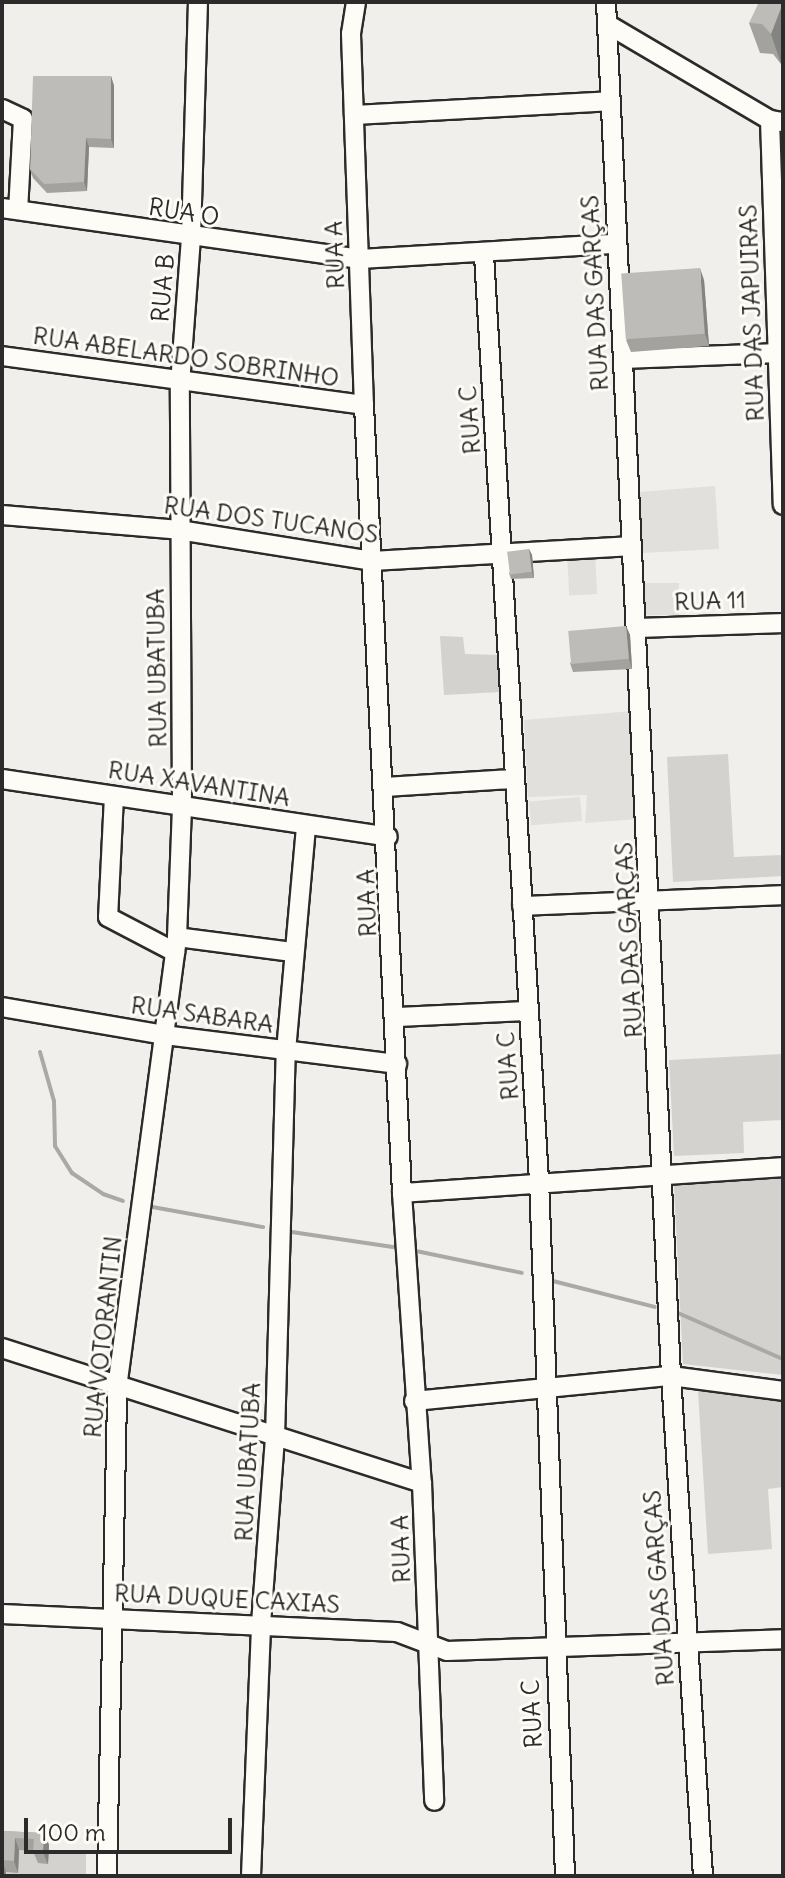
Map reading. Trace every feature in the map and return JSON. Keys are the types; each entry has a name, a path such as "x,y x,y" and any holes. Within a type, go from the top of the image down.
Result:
{"street":[{"name":"RUA B","path":"179,530 180,384 191,237 198,2"},
{"name":"RUA A","path":"356,2 351,34 364,405 388,837 402,1193 422,1483 434,1801"},
{"name":"RUA DAS GARÇAS","path":"606,2 616,244 625,359 629,546 639,628 671,1376 703,1876"},
{"path":"607,24 777,121"},
{"path":"354,115 610,101"},
{"path":"2,109 23,119 10,209"},
{"name":"RUA DAS JAPUIRAS","path":"777,121 783,505"},
{"name":"RUA O","path":"10,209 360,259 484,255 616,244"},
{"name":"RUA C","path":"484,255 539,1180 553,1647 565,1876"},
{"path":"625,359 779,353"},
{"name":"RUA ABELARDO SOBRINHO","path":"2,356 180,384 364,405"},
{"name":"RUA DOS TUCANOS","path":"2,515 179,530 372,561 629,546"},
{"name":"RUA UBATUBA","path":"179,530 182,806"},
{"name":"RUA 11","path":"639,628 783,623"},
{"name":"RUA XAVANTINA","path":"2,779 388,837"},
{"path":"385,787 513,779"},
{"path":"114,796 108,917 176,945 293,952"},
{"name":"RUA VOTORANTIN","path":"107,1876 117,1388 176,945 182,806"},
{"name":"RUA UBATUBA","path":"251,1876 261,1624 275,1437 286,1051 306,825"},
{"path":"522,906 651,903 783,895"},
{"name":"RUA SABARA","path":"2,1007 164,1035 397,1064"},
{"path":"396,1017 528,1011"},
{"path":"402,1193 539,1180 783,1167"},
{"path":"2,1348 117,1388 422,1483"},
{"path":"414,1401 671,1376 783,1391"},
{"name":"RUA DUQUE CAXIAS","path":"2,1614 397,1632 447,1651 783,1639"}],"shaded area":[{"path":"715,486 719,549 642,553 635,500 639,492"},
{"path":"595,552 597,594 569,595 567,553"},
{"path":"643,583 679,583 679,615 643,615"},
{"path":"440,636 463,637 465,654 499,655 500,692 444,695"},
{"path":"633,711 638,819 585,823 587,795 528,797 524,720"},
{"path":"728,754 734,857 783,855 783,876 673,882 667,757"},
{"path":"580,797 582,821 531,825 529,801"},
{"path":"783,1054 783,1120 743,1122 744,1153 674,1156 669,1060"},
{"path":"783,1174 783,1375 683,1364 674,1186 679,1179"},
{"path":"698,1391 783,1399 783,1487 768,1489 772,1549 708,1554"},
{"path":"2,1848 86,1852 86,1876 2,1876"}],"building":[{"path":"759,2 783,2 771,34 762,24 749,23"},
{"path":"33,76 111,76 111,139 86,138 84,182 44,184 30,169"},
{"path":"700,268 705,334 626,339 621,274"},
{"path":"529,549 532,572 510,575 507,552"},
{"path":"626,626 629,659 571,664 568,631"},
{"path":"2,1831 44,1833 43,1852 33,1851 34,1839 15,1838 14,1861 2,1860"}],"waterway":[{"path":"40,1052 54,1101 55,1146 72,1173 103,1194 123,1201"},
{"path":"147,1206 263,1227"},
{"path":"285,1231 393,1247"},
{"path":"416,1251 522,1273"},
{"path":"549,1280 655,1307"},
{"path":"678,1313 783,1359"}]}
